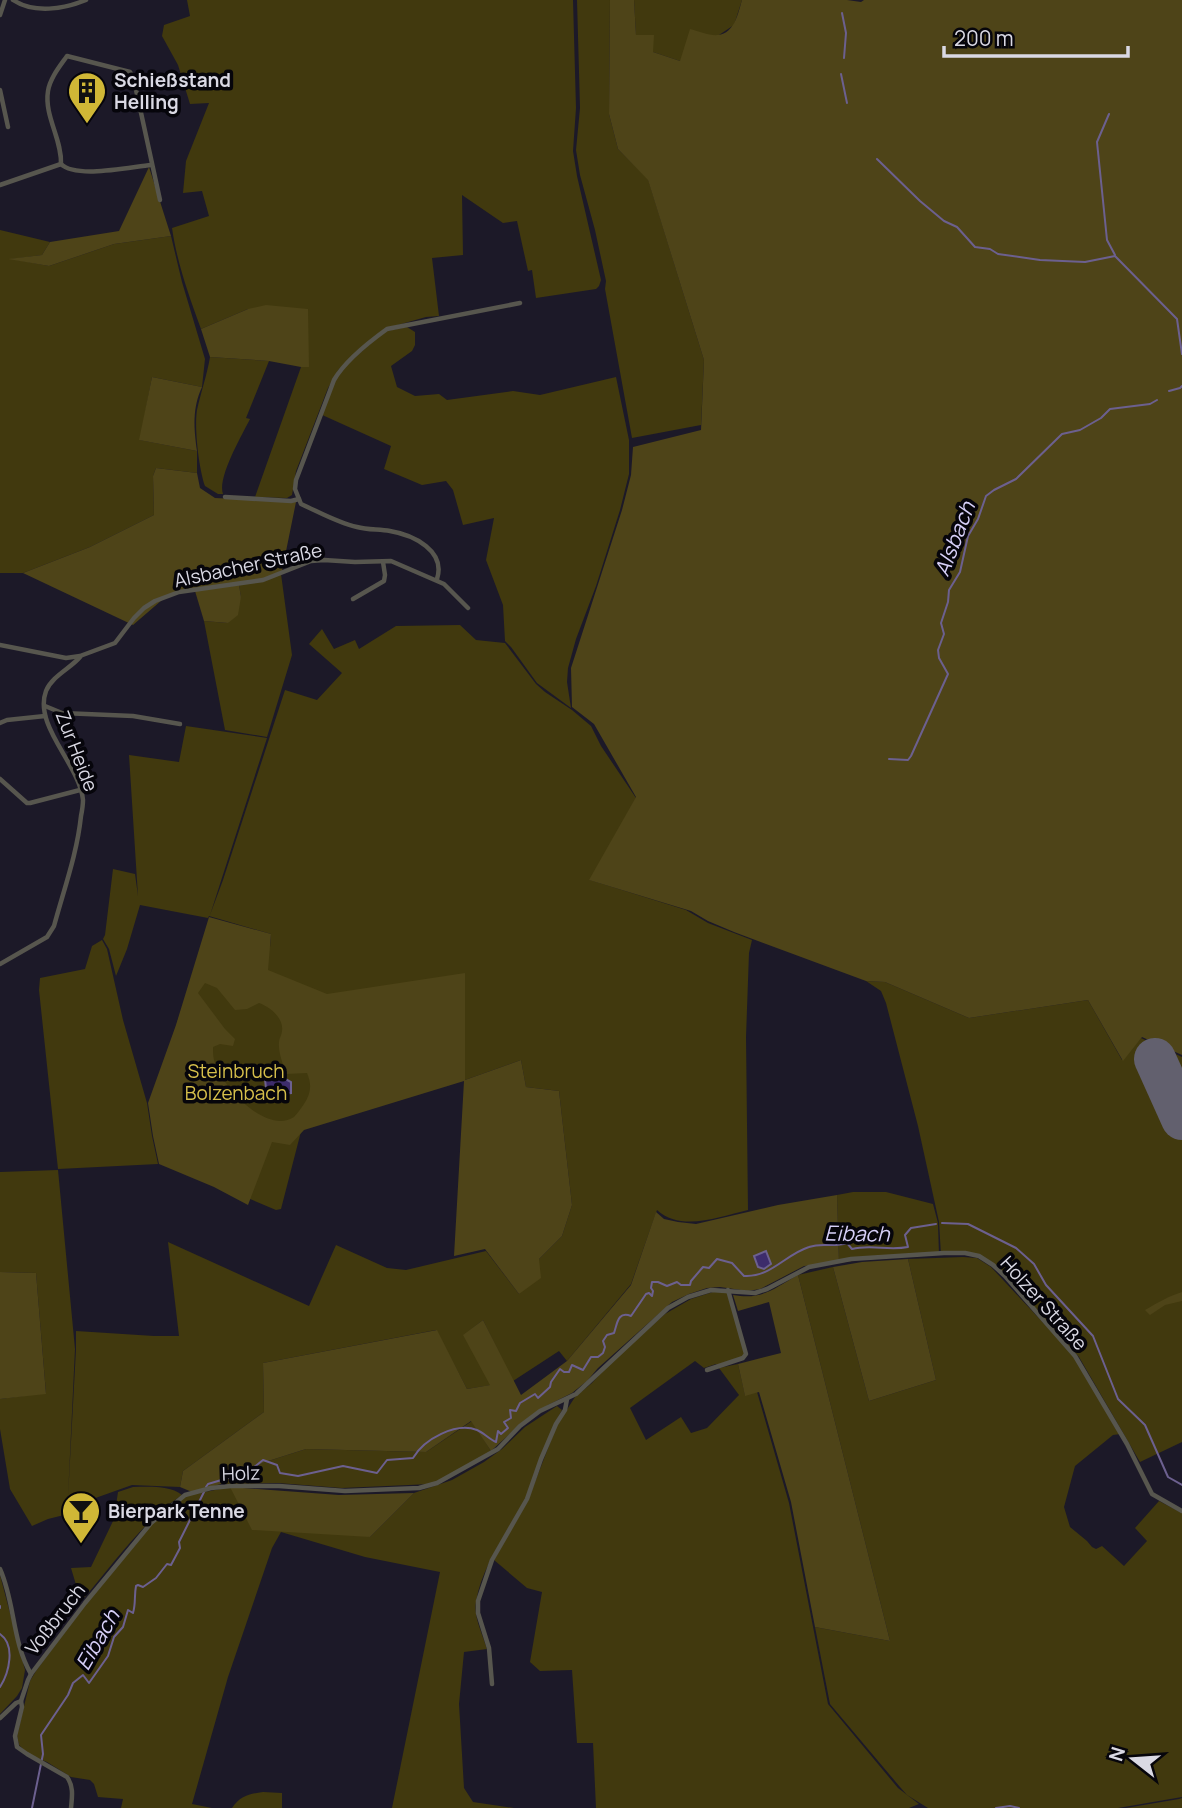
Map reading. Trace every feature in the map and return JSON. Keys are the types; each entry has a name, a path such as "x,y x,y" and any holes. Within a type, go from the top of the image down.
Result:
{"street":[{"path":"0,15 5,0"},
{"path":"13,0 35,8 67,8 86,0"},
{"path":"151,164 98,171 64,168 61,164 60,145 50,116 48,91 55,73 67,55 130,72 133,76 160,200"},
{"path":"0,89 8,127"},
{"path":"0,185 61,164"},
{"path":"436,579 440,570 436,557 421,542 393,531 357,527 300,504 295,489 296,480 339,370 379,335 387,329 520,303"},
{"path":"225,497 291,501 299,499"},
{"name":"Alsbacher Straße","path":"0,645 66,658 80,656 115,643 144,608 155,601 179,592 263,580 311,561 391,561 436,579 452,589 468,608"},
{"path":"353,599 384,582 383,562"},
{"name":"Zur Heide","path":"0,964 47,937 54,926 79,839 83,800 76,777 48,726 45,706 46,691 80,656"},
{"path":"45,706 62,713 133,716 180,724"},
{"path":"0,723 46,716"},
{"path":"0,779 27,803 80,790"},
{"name":"Holzer Straße","path":"419,1488 437,1483 477,1462 498,1449 520,1426 540,1411 567,1399 583,1388 605,1365 679,1301 711,1290 744,1293 761,1291 809,1267 851,1259 965,1253 979,1256 1005,1276 1075,1356 1127,1444 1152,1494 1182,1511"},
{"path":"707,1370 743,1358 746,1354 728,1290"},
{"name":"Holzer Straße","path":"492,1684 489,1648 478,1613 478,1601 492,1560 527,1499 541,1459 565,1410 567,1399"},
{"name":"Holz","path":"102,1582 151,1522 185,1495 231,1486 279,1486 345,1491 419,1488"},
{"name":"Voßbruch","path":"0,1569 7,1584 21,1651 31,1674"},
{"name":"Voßbruch","path":"71,1808 73,1793 67,1777 19,1749 15,1736 21,1702 31,1674 102,1582"},
{"path":"0,1718 16,1703 21,1702"}],"green space":[{"path":"187,0 573,0 576,108 573,151 601,280 599,286 596,289 536,298 532,270 528,271 517,221 503,223 462,195 463,255 432,258 439,316 387,328 339,369 328,388 296,471 292,495 287,498 255,497 301,367 309,366 248,309 201,329 174,241 172,228 209,216 202,191 183,193 186,161 209,103 190,104 178,65 162,36 164,25 190,16"},
{"path":"577,0 610,0 609,114 618,149 648,179 704,360 701,425 632,438 605,289 606,281 576,150 580,108"},
{"path":"634,0 742,0 734,25 680,61 653,52 636,35"},
{"path":"0,230 50,242 42,255 12,259 49,266 114,244 171,236 205,359 202,387 152,377 140,440 197,451 197,473 156,468 153,476 154,515 90,547 23,573 0,573"},
{"path":"407,327 415,332 415,345 412,351 391,366 397,387 415,396 439,394 447,400 513,391 540,395 616,377 629,440 629,474 620,510 568,668 571,708 537,683 505,641 503,605 486,560 494,518 463,525 453,490 446,481 422,485 384,469 391,446 320,414 340,371 380,335"},
{"path":"210,357 269,361 246,418 250,419 227,467 223,494 205,486 196,427 197,410"},
{"path":"281,574 292,655 267,737 225,730 204,621 228,623 241,597 239,585"},
{"name":"Steinbruch Bolzenbach","path":"460,625 476,640 505,643 536,684 591,726 601,746 636,798 590,880 686,910 708,923 752,940 749,953 746,1037 748,1210 689,1222 667,1217 657,1210 631,1284 567,1361 559,1351 513,1381 483,1320 464,1335 491,1385 467,1389 436,1330 263,1363 264,1412 183,1471 180,1487 132,1485 87,1501 68,1514 32,1526 10,1489 0,1429 0,1399 46,1393 36,1273 0,1272 0,1172 58,1170 75,1349 68,1497 76,1331 179,1336 168,1242 309,1306 336,1245 387,1268 406,1270 486,1251 519,1294 539,1259 562,1236 572,1205 559,1091 526,1087 521,1060 465,1080 465,973 305,1116 281,1209 276,1210 168,1164 153,1097 209,924 270,947 271,934 209,916 208,918 140,905 116,976 109,949 103,939 113,869 135,874 138,896 129,755 179,762 186,726 267,738 210,915 285,690 317,700 342,673 309,644 322,629 334,649 355,640 359,649 396,626"},
{"path":"102,940 107,949 123,1020 147,1103 158,1164 58,1169 39,990 40,978 85,969 92,946"},
{"path":"866,981 885,982 969,1018 1088,1000 1122,1060 1141,1038 1182,1057 1182,1442 1140,1462 1079,1357 993,1264 968,1255 941,1255 939,1222 918,1126 886,1003 881,991"},
{"path":"886,1192 933,1204 938,1223 939,1255 839,1263 837,1195"},
{"path":"977,1258 991,1267 1077,1359 1121,1434 1113,1435 1075,1466 1064,1507 1070,1527 1092,1547 1096,1549 1102,1546 1124,1566 1147,1541 1135,1528 1159,1501 1182,1513 1182,1797 1118,1808 928,1808 907,1795 830,1704 815,1627 890,1641 798,1275 833,1267 869,1401 936,1380 908,1259"},
{"path":"716,1291 727,1292 745,1353 742,1357 704,1368 695,1361 630,1408 646,1440 681,1417 691,1433 707,1428 739,1395 719,1368 738,1364 745,1395 757,1392 789,1503 828,1704 898,1788 919,1804 909,1808 596,1808 593,1743 577,1743 572,1670 540,1671 530,1662 542,1592 527,1588 494,1560 528,1500 557,1425 575,1397 665,1314 691,1299"},
{"path":"557,1406 562,1410 530,1489 490,1562 479,1588 476,1613 487,1649 464,1652 459,1704 464,1788 473,1802 514,1808 392,1808 440,1572 365,1557 281,1532 272,1548 228,1677 192,1804 212,1808 121,1808 123,1799 98,1797 90,1780 71,1777 28,1754 19,1745 17,1736 30,1681 36,1671 86,1603 152,1523 185,1496 230,1487 370,1537 414,1493 452,1480 484,1462 525,1427"},
{"path":"472,1421 491,1451 431,1484 342,1488 278,1483 221,1484 265,1462 306,1449 426,1452"},
{"path":"133,1487 165,1488 182,1495 154,1517 84,1598 80,1598 71,1568 91,1567 114,1519 118,1492"},
{"path":"0,1575 25,1670 22,1688 0,1714"},
{"path":"263,1792 282,1793 282,1808 232,1808 245,1796"},
{"path":"1182,1798 1182,1808 1126,1808 1179,1799"}],"shaded area":[{"path":"610,0 634,0 636,35 654,35 653,52 680,61 690,29 711,35 728,31 735,22 742,0 1182,0 1182,1055 1142,1037 1123,1061 1088,1000 969,1018 885,982 866,981 734,932 691,911 589,880 636,797 594,724 572,707 571,668 622,510 631,475 633,447 701,430 704,360 648,180 618,149 609,114"},
{"path":"149,167 171,236 114,244 49,266 8,259 42,255 50,242 119,231"},
{"path":"266,305 308,309 309,367 210,357 201,329 248,309"},
{"path":"152,377 202,387 195,419 197,451 139,440"},
{"path":"156,468 197,473 200,488 215,498 296,502 282,571 263,579 179,591 162,600 133,625 23,573 90,547 154,515 153,476"},
{"path":"239,585 241,597 238,615 228,623 204,621 195,591"},
{"path":"209,917 271,934 268,970 327,994 465,973 465,1080 521,1060 526,1087 559,1091 572,1205 562,1236 539,1259 541,1278 519,1294 485,1249 454,1256 464,1081 304,1130 290,1145 272,1142 248,1205 214,1187 159,1164 148,1103 176,1025","holes":["205,983 217,988 235,1010 247,1009 259,1003 279,1017 282,1026 279,1050 286,1074 307,1073 310,1081 308,1096 294,1117 283,1121 271,1120 259,1114 236,1095 220,1073 214,1059 213,1047 220,1044 233,1046 235,1039 198,993"]},
{"path":"280,1076 291,1082 291,1093 283,1094 281,1100 267,1098 265,1079"},
{"path":"837,1195 839,1263 804,1266 760,1289 748,1291 707,1288 672,1302 587,1381 524,1421 491,1451 471,1421 426,1452 306,1449 265,1462 221,1484 192,1492 180,1487 183,1471 264,1412 263,1363 437,1330 467,1389 490,1385 463,1335 483,1320 521,1395 567,1361 631,1285 656,1212 664,1219 696,1224"},
{"path":"766,1251 771,1264 764,1269 758,1267 754,1256"},
{"path":"908,1259 936,1380 869,1401 833,1267"},
{"path":"0,1272 36,1273 46,1394 0,1399"},
{"path":"798,1275 890,1641 815,1627 791,1502 759,1392 745,1396 738,1364 781,1353 769,1302 738,1311 733,1295 760,1295"},
{"path":"1182,1292 1182,1301 1165,1305 1150,1315 1145,1310 1168,1298"},
{"path":"230,1487 339,1495 414,1493 370,1537 252,1530"}],"waterway":[{"path":"842,13 846,33 844,58"},
{"path":"841,74 847,103"},
{"path":"1109,114 1097,142 1107,240 1115,255"},
{"path":"877,159 920,201 944,221 957,227 975,247 990,249 998,254 1040,260 1085,262 1115,256 1177,319 1182,354"},
{"name":"Alsbach","path":"1169,391 1182,386"},
{"name":"Alsbach","path":"889,759 908,760 911,756 948,674 939,658 938,650 944,634 941,623 949,590 960,572 968,536 978,519 986,496 1016,479 1062,434 1080,430 1101,418 1110,409 1150,404 1157,400"},
{"name":"Eibach","path":"942,1223 968,1224 1016,1248 1034,1264 1046,1285 1093,1336 1118,1399 1145,1425 1168,1477 1182,1485"},
{"name":"Eibach","path":"206,1487 208,1484 248,1472 263,1460 277,1465 280,1473 298,1476 343,1466 377,1473 387,1460 413,1458 425,1444 441,1434 460,1428 477,1430 496,1442 498,1431 501,1434 508,1428 504,1422 511,1418 510,1410 516,1411 520,1403 535,1394 538,1398 550,1387 560,1369 569,1372 572,1365 583,1370 591,1357 598,1357 603,1353 603,1341 607,1335 614,1333 620,1317 631,1316 646,1294 652,1296 652,1282 667,1286 677,1282 690,1285 703,1267 709,1268 717,1259 732,1263 744,1276 753,1276 770,1270 801,1250 814,1246 847,1243 852,1249 908,1247 905,1235 911,1228 936,1224"},
{"name":"Eibach","path":"32,1808 43,1754 41,1735 73,1683 83,1675 89,1683 108,1656 114,1637 123,1627 128,1610 133,1613 136,1586 143,1587 156,1578 167,1564 171,1565 180,1548 179,1542 204,1492"},
{"path":"0,1634 5,1639 9,1652 8,1667 0,1687"},
{"path":"996,1808 1019,1808"}],"runway":[{"path":"1155,1059 1182,1119"}],"place":[{"name":"Schießstand Helling","path":"87,125"},
{"name":"Bierpark Tenne","path":"81,1545"}]}
